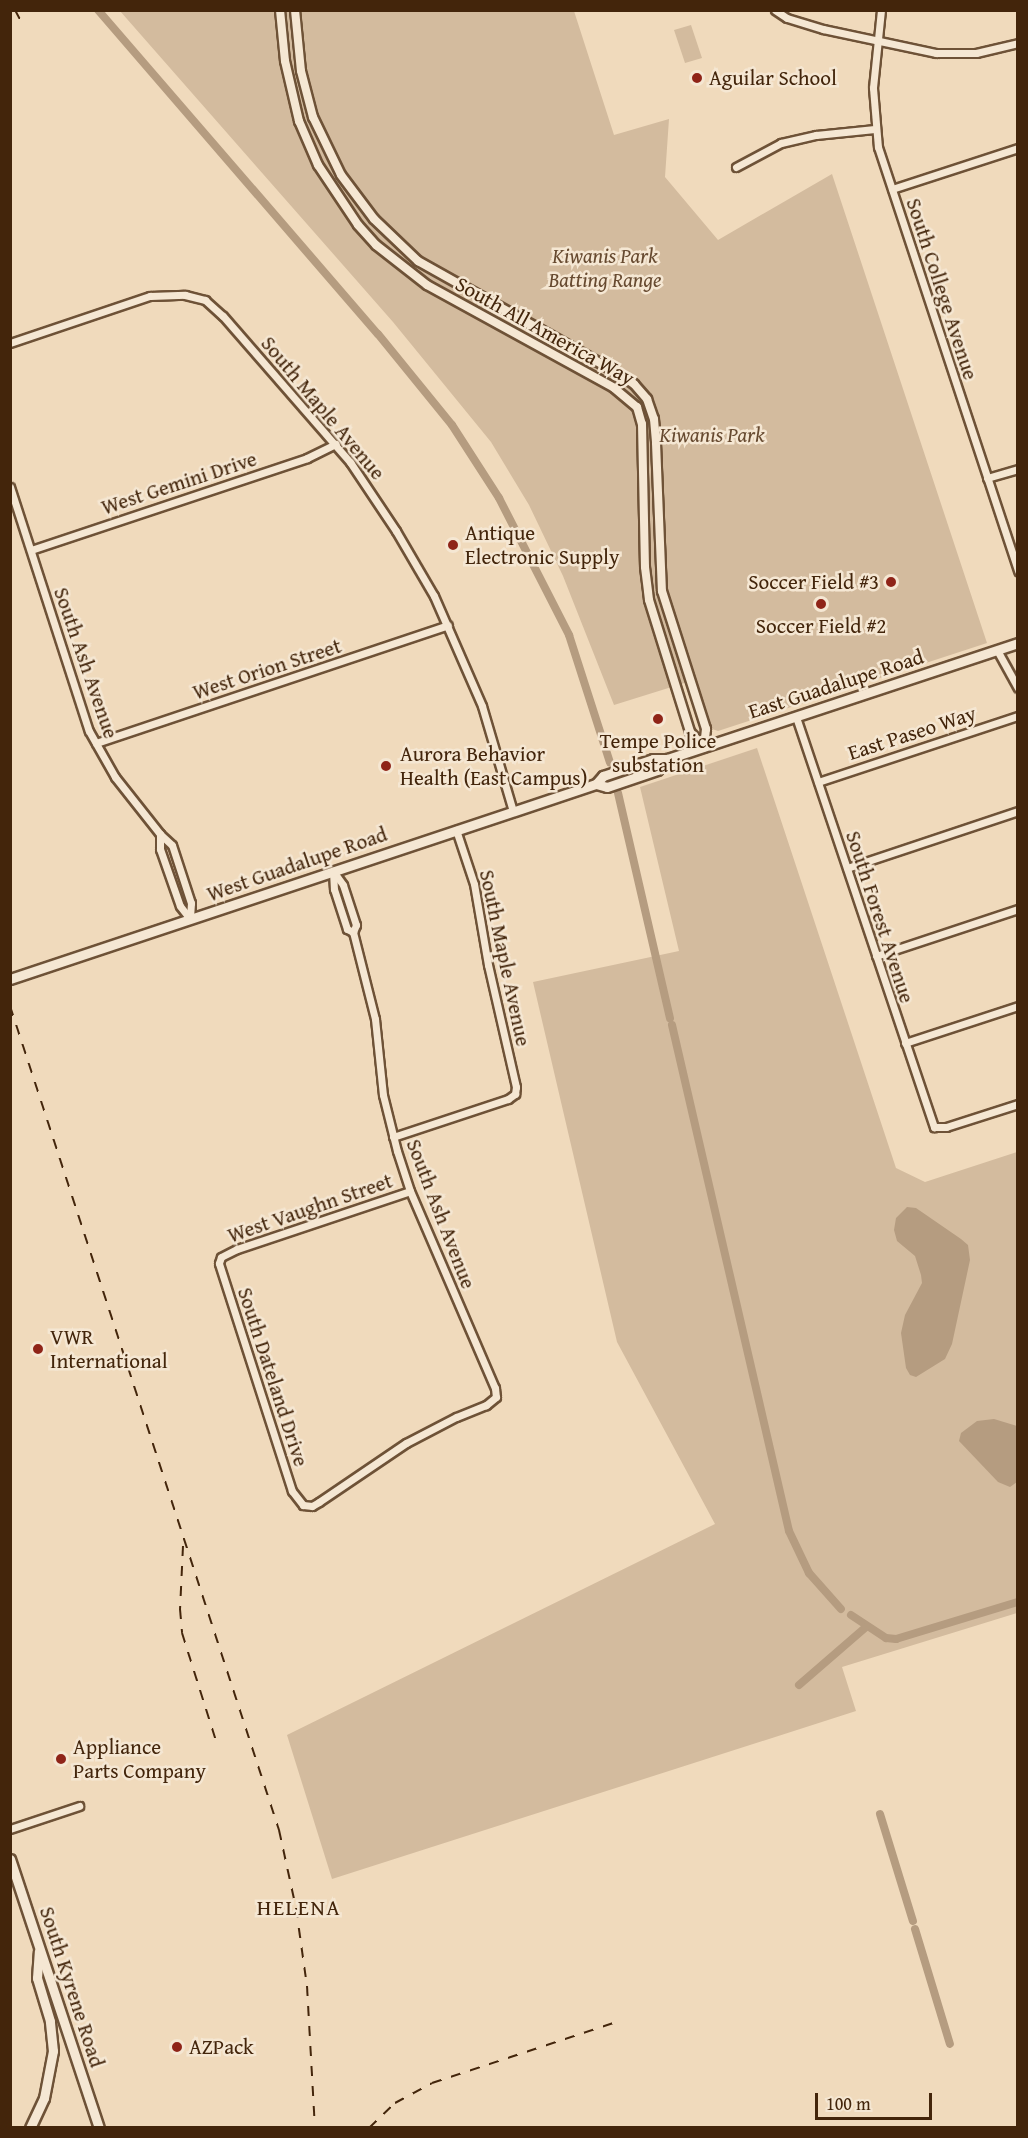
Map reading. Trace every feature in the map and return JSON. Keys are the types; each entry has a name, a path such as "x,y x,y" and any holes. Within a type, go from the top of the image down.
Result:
{"main road":[{"name":"East Guadalupe Road","path":"667,759 657,770 607,787 596,784 603,776 619,770 653,759 667,759 1017,643"},
{"name":"West Guadalupe Road","path":"10,979 596,784"},
{"name":"South Kyrene Road","path":"10,1859 99,2127"},
{"path":"30,2127 44,2098 53,2051 50,2021 37,1978 40,1945"}],"street":[{"name":"South All America Way","path":"280,10 285,61 299,121 318,165 343,206 376,244 408,271 491,322 631,400 642,424 645,567 653,616 690,732 704,747"},
{"name":"South All America Way","path":"295,10 301,70 307,99 325,146 352,192 384,230 418,261 616,372 642,391 647,399 654,419 658,466 662,582 667,612 706,729 704,747"},
{"path":"775,10 787,18 823,28 936,53 976,53 1017,43"},
{"name":"South College Avenue","path":"881,10 873,88 875,129 892,189 1017,571"},
{"path":"736,167 782,143 816,135 875,129"},
{"path":"892,189 1017,148"},
{"name":"South Maple Avenue","path":"10,343 150,296 185,295 205,300 224,316 336,444 396,531 448,625 483,709 513,811"},
{"path":"491,322 500,308"},
{"name":"West Gemini Drive","path":"31,550 307,458 336,444"},
{"path":"643,466 658,466"},
{"path":"987,478 1017,469"},
{"name":"South Ash Avenue","path":"10,487 89,731 115,777 160,834 172,845 191,903 190,919"},
{"path":"653,616 667,612"},
{"name":"West Orion Street","path":"96,743 448,625"},
{"path":"997,650 1017,688"},
{"path":"679,695 693,690"},
{"name":"East Paseo Way","path":"818,782 1017,716"},
{"name":"South Forest Avenue","path":"796,717 934,1128 946,1127 1017,1104"},
{"path":"847,868 1017,811"},
{"name":"South Maple Avenue","path":"393,1137 508,1099 515,1094 516,1087 488,968 475,889 456,830"},
{"name":"South Ash Avenue","path":"160,834 160,849 180,906 190,919"},
{"name":"South Ash Avenue","path":"303,1505 317,1503 406,1443 456,1417 486,1405 496,1397 495,1388 410,1191 393,1137 383,1095 377,1029 353,932 356,925 346,895 333,871"},
{"path":"876,956 1017,909"},
{"path":"905,1043 1017,1006"},
{"name":"West Vaughn Street","path":"221,1257 237,1249 410,1191"},
{"name":"South Dateland Drive","path":"221,1257 220,1270 292,1491 303,1505"},
{"path":"10,1829 79,1806"}],"green space":[{"name":"Kiwanis Park","path":"120,11 574,11 614,135 669,119 665,177 718,240 832,174 987,643 718,731 709,728 694,680 614,705 563,576 529,505 491,442 393,322"},
{"path":"691,25 702,58 685,63 674,30"},
{"path":"757,748 896,1168 925,1182 1017,1152 1017,1613 842,1667 856,1711 332,1879 287,1735 715,1524 617,1342 533,982 679,951 640,787"}],"shaded area":[{"path":"907,1207 916,1208 961,1239 968,1245 970,1260 952,1344 945,1359 916,1377 910,1375 906,1368 901,1333 905,1315 922,1283 921,1275 915,1256 897,1241 894,1230 896,1218"},
{"path":"994,1419 1017,1426 1017,1482 1010,1487 998,1482 959,1441 961,1433 977,1421"}],"waterway":[{"path":"98,10 378,334 452,425 499,498 569,635 610,763"},
{"path":"618,793 670,1018"},
{"path":"672,1025 789,1531 809,1573 841,1609"},
{"path":"851,1615 886,1638 896,1639 1018,1602"},
{"path":"799,1685 866,1627"},
{"path":"880,1814 913,1921"},
{"path":"915,1929 950,2044"}],"railway":[{"path":"15,10 23,25"},
{"path":"10,1006 279,1830 296,1908 307,1986 315,2128"},
{"path":"183,1546 180,1609 182,1633 216,1741"},
{"path":"369,2128 395,2103 432,2083 613,2023"}],"place":[{"name":"Aguilar School","path":"697,78"},
{"name":"Antique Electronic Supply","path":"453,545"},
{"name":"Soccer Field #3","path":"891,582"},
{"name":"Soccer Field #2","path":"821,604"},
{"name":"Tempe Police substation","path":"658,719"},
{"name":"Aurora Behavior Health (East Campus)","path":"386,766"},
{"name":"VWR International","path":"38,1349"},
{"name":"Appliance Parts Company","path":"61,1759"},
{"name":"AZPack","path":"177,2047"}],"district":[{"name":"HELENA","path":"299,1908"}],"park label":[{"name":"Kiwanis Park Batting Range","path":"605,268"}]}
